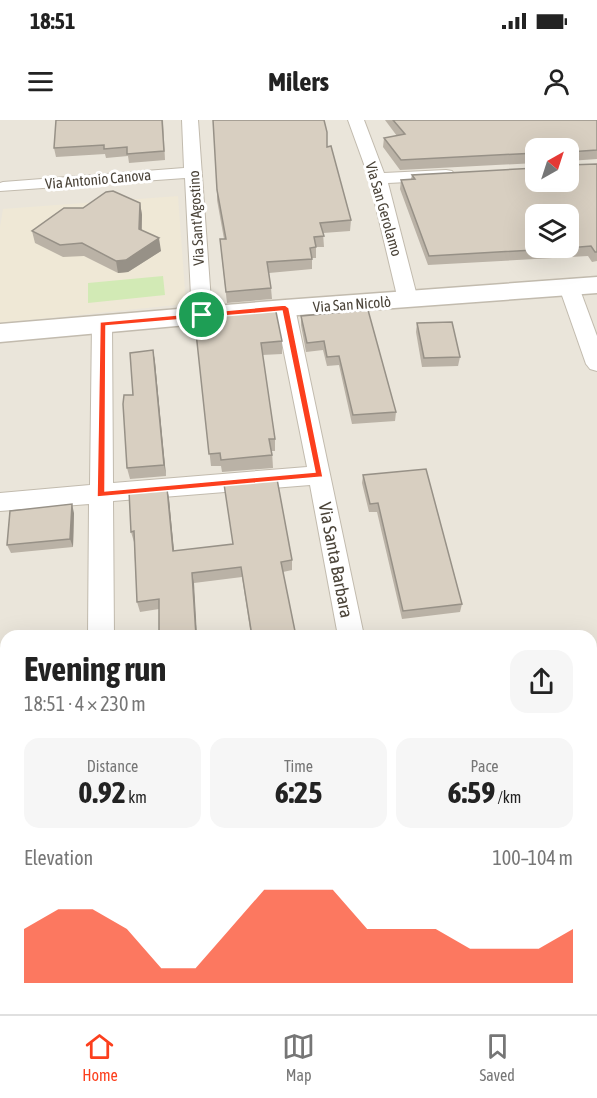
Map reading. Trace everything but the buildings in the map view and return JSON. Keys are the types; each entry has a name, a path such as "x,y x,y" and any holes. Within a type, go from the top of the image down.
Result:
{"street":[{"name":"Via Sant'Agostino","path":"190,120 202,315"},
{"name":"Via San Gerolamo","path":"356,120 378,178 408,300"},
{"name":"Via Antonio Canova","path":"3,187 193,172"},
{"path":"378,178 468,174"},
{"name":"Via San Nicolò","path":"0,333 285,308 597,285"},
{"path":"569,287 597,364"},
{"name":"Via Santa Barbara","path":"285,308 350,630"},
{"path":"101,630 102,324"},
{"path":"0,502 320,475"}],"shaded area":[{"path":"0,120 597,120 597,630 0,630"},
{"path":"178,196 186,304 0,323 0,227 3,209"}],"green space":[{"path":"163,276 165,295 88,303 88,283"}],"route":[{"path":"285,308 320,475 100,494 102,324 202,315 285,308"}]}
